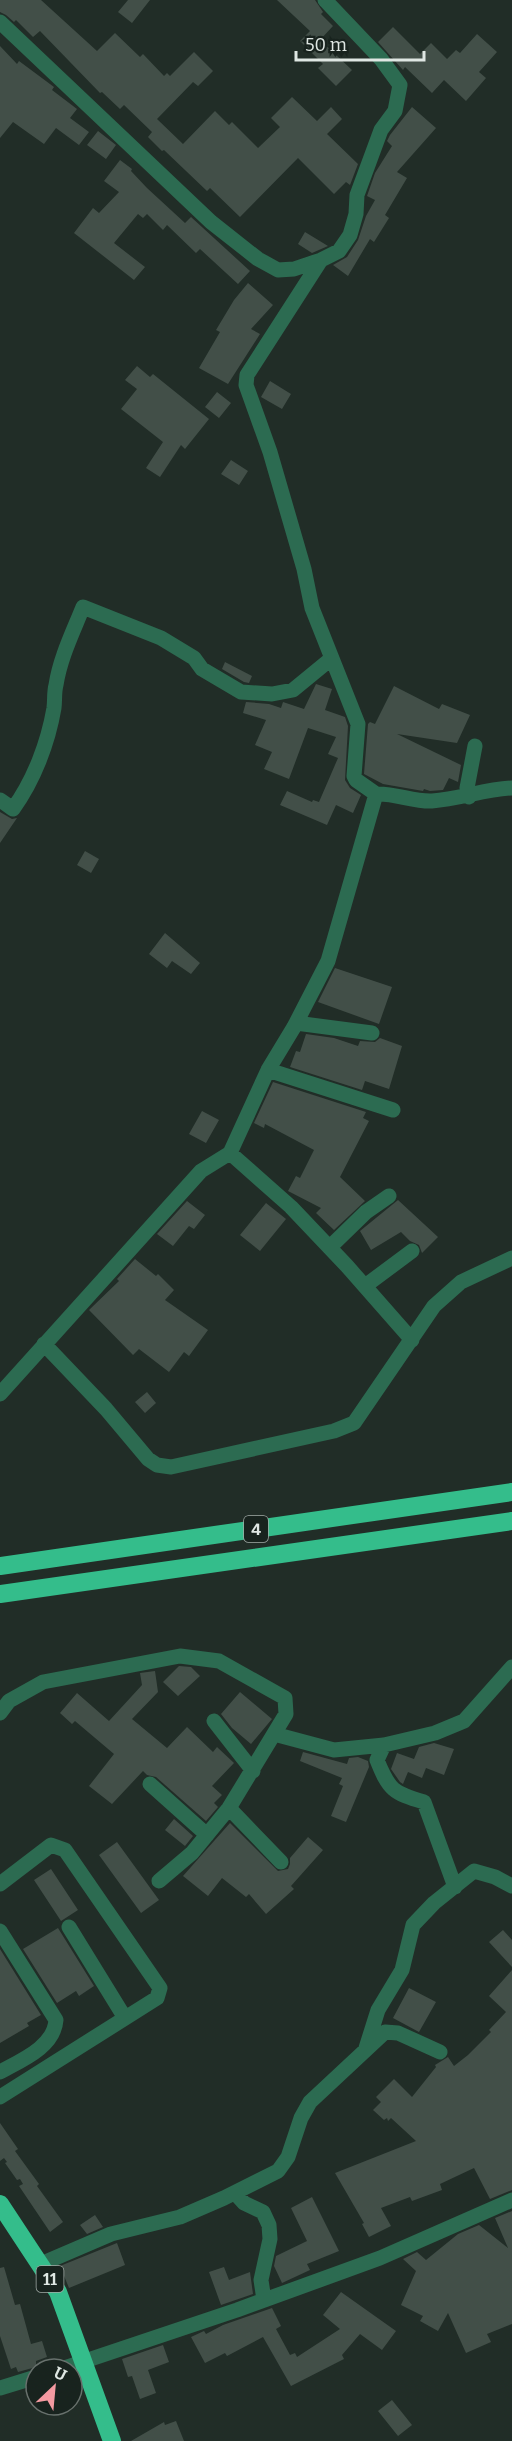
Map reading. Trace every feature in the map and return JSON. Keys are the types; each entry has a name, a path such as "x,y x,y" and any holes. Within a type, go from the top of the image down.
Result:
{"highway":[{"name":"4","path":"0,1566 512,1492"},
{"name":"4","path":"0,1594 512,1521"},
{"name":"11","path":"0,2204 58,2292 85,2361 112,2441"}],"street":[{"path":"0,22 194,206 258,259 278,270 294,269 339,251 350,235 356,214 357,195 381,130 395,111 400,85 381,59 326,0"},
{"path":"321,260 247,375 246,385 270,452 304,569 312,608 358,724 354,776 356,780 376,794 430,801 469,797 512,788"},
{"path":"0,800 14,809 41,757 64,654 83,607 160,638 194,658 202,669 241,692 272,694 293,690 332,658"},
{"path":"469,797 467,788 474,746"},
{"path":"0,1394 201,1171 230,1153 249,1116 268,1070 296,1023 328,961 376,794"},
{"path":"296,1023 372,1033"},
{"path":"268,1070 393,1110"},
{"path":"230,1153 291,1206 412,1340"},
{"path":"330,1247 366,1212 389,1196"},
{"path":"365,1286 412,1251"},
{"path":"44,1344 106,1409 148,1459 157,1465 171,1467 334,1431 354,1423 434,1306 461,1282 512,1258"},
{"path":"0,1713 9,1701 43,1682 180,1656 219,1661 281,1694 287,1701 286,1714 229,1808 192,1853 159,1881"},
{"path":"274,1734 334,1750 384,1744 441,1731 464,1721 512,1667"},
{"path":"214,1721 253,1771"},
{"path":"384,1744 377,1760 384,1779 390,1787 405,1796 424,1802 455,1887"},
{"path":"150,1784 207,1834"},
{"path":"229,1808 281,1863"},
{"path":"0,1884 51,1845 65,1850 160,1988 157,1998 0,2097"},
{"path":"366,2048 378,2010 402,1970 413,1925 474,1871 495,1876 512,1886"},
{"path":"69,1927 125,2018"},
{"path":"0,1931 56,2020 55,2030 39,2050 0,2072"},
{"path":"41,2264 111,2234 180,2217 278,2171 288,2157 301,2118 310,2102 385,2032 398,2033 440,2052"},
{"path":"235,2193 244,2203 263,2212 270,2225 270,2239 261,2280 264,2300"},
{"path":"85,2361 380,2258 512,2200"},
{"path":"0,2388 24,2381"}],"building":[{"path":"0,0 41,0 97,51 115,33 140,57 143,54 164,76 167,73 170,76 194,52 213,71 198,86 193,82 157,119 183,144 215,111 229,125 232,122 258,148 280,127 271,118 292,97 317,121 331,107 342,119 327,134 358,164 350,185 346,182 334,194 298,158 240,217 210,188 207,191 164,150 162,151 148,137 152,132 124,105 120,109 102,92 100,93 40,31 33,37 16,20 14,22 0,12"},
{"path":"128,0 150,0 132,23 118,12"},
{"path":"277,0 315,0 323,12 321,14 333,26 320,40 352,70 336,86 318,68 323,64 300,41 310,31"},
{"path":"393,27 420,54 431,43 447,59 456,50 460,53 477,34 497,52 479,72 486,78 466,101 444,80 432,93 405,67 403,70 378,42"},
{"path":"0,46 17,64 19,61 54,87 52,90 77,109 70,118 89,132 79,145 56,128 44,144 13,122 0,138"},
{"path":"412,107 436,128 397,172 407,178 385,215 389,218 374,242 370,239 348,276 333,265 347,257 358,240 366,216 375,200 367,196 375,173 392,146 387,141"},
{"path":"98,131 116,145 106,159 87,145"},
{"path":"120,160 132,169 131,171 147,188 185,223 191,217 250,271 238,284 200,249 196,253 167,225 163,230 147,214 143,218 138,214 114,243 145,267 134,280 74,233 93,208 99,213 119,192 104,181"},
{"path":"305,232 328,246 312,253 298,244"},
{"path":"248,283 273,305 251,329 260,334 228,384 199,368 220,332 216,330 234,300"},
{"path":"137,366 150,377 153,374 209,419 185,449 181,445 160,477 146,468 163,442 121,409 137,389 125,380"},
{"path":"270,381 291,394 282,409 261,397"},
{"path":"217,392 231,403 219,418 205,407"},
{"path":"231,460 248,471 239,485 221,474"},
{"path":"225,662 252,676 249,683 222,669"},
{"path":"316,684 332,689 325,710 345,717 348,726 345,780 350,788 361,795 353,813 336,805 327,825 280,805 287,791 312,802 313,800 319,802 338,758 328,754 336,737 308,728 289,779 264,769 272,752 255,745 266,720 243,713 246,702 269,704 281,708 283,702 304,709"},
{"path":"394,686 439,709 442,704 470,715 457,743 397,734 461,765 458,782 449,778 443,790 424,789 423,791 383,784 364,774 368,724 370,722 375,724"},
{"path":"0,812 12,819 17,818 0,843"},
{"path":"85,851 99,859 91,873 77,865"},
{"path":"165,933 200,963 191,974 172,961 167,968 149,954"},
{"path":"335,968 392,987 379,1024 318,1002"},
{"path":"306,1034 334,1038 358,1046 360,1041 375,1042 380,1038 402,1046 389,1089 365,1081 362,1090 290,1067 296,1051 300,1052"},
{"path":"273,1082 366,1112 363,1118 369,1121 340,1177 365,1201 334,1230 316,1213 321,1208 288,1191 296,1176 300,1178 314,1150 265,1124 264,1128 254,1123"},
{"path":"202,1111 219,1120 206,1143 189,1134"},
{"path":"398,1200 438,1237 422,1253 419,1245 410,1241 401,1232 371,1250 360,1231"},
{"path":"187,1201 205,1215 194,1229 189,1226 173,1246 157,1234"},
{"path":"266,1203 286,1219 260,1251 240,1235"},
{"path":"135,1259 156,1276 158,1274 174,1290 165,1300 208,1330 189,1356 184,1352 169,1372 139,1349 133,1355 89,1310 119,1281 117,1279"},
{"path":"147,1392 156,1403 145,1413 135,1402"},
{"path":"179,1666 191,1667 200,1676 178,1696 163,1682"},
{"path":"155,1671 158,1692 132,1719 167,1748 187,1727 213,1752 217,1747 234,1763 212,1786 222,1795 214,1803 218,1807 206,1821 156,1777 147,1775 143,1771 112,1804 89,1786 114,1754 75,1721 72,1724 60,1713 77,1693 109,1721 142,1685 140,1673"},
{"path":"240,1692 272,1719 251,1744 232,1728 221,1714"},
{"path":"434,1743 454,1749 444,1775 426,1768 422,1778 408,1772 403,1784 400,1782 391,1769 397,1753 414,1759 419,1747"},
{"path":"303,1752 347,1764 349,1758 358,1757 368,1761 369,1767 346,1822 331,1816 343,1786 339,1784 342,1778 300,1761"},
{"path":"174,1819 193,1836 185,1846 165,1830"},
{"path":"230,1823 278,1871 288,1869 290,1858 308,1837 323,1850 291,1886 294,1889 266,1914 249,1894 246,1897 222,1878 208,1896 183,1876"},
{"path":"117,1842 159,1900 141,1913 99,1855"},
{"path":"51,1869 78,1910 61,1921 34,1880"},
{"path":"58,1928 94,1986 79,1996 76,1991 57,2003 23,1949"},
{"path":"503,1930 512,1940 512,1967 489,1942"},
{"path":"0,1949 41,2015 27,2023 29,2026 0,2043"},
{"path":"512,1970 512,2190 490,2199 474,2168 440,2184 442,2190 412,2201 410,2197 381,2208 391,2226 369,2237 362,2224 364,2223 335,2173 416,2141 391,2118 388,2121 387,2118 384,2120 373,2110 381,2102 376,2097 394,2079 412,2097 436,2067 435,2065 448,2057 454,2066 468,2055 491,2032 489,2030 506,2012 489,1996"},
{"path":"409,1988 436,2002 419,2032 393,2018"},
{"path":"0,2123 18,2149 15,2151 39,2184 37,2186 63,2222 50,2232 19,2186 23,2184 20,2179 17,2180 4,2158 0,2161"},
{"path":"312,2197 339,2251 307,2264 310,2270 282,2283 274,2266 276,2256 307,2241 291,2208"},
{"path":"512,2211 512,2324 487,2334 491,2342 466,2353 448,2313 438,2331 420,2321 423,2316 401,2305 416,2271 403,2259 417,2252 426,2260 458,2234 479,2225 508,2248 495,2218"},
{"path":"95,2215 103,2227 87,2234 80,2225"},
{"path":"117,2243 125,2265 69,2288 60,2266"},
{"path":"4,2267 15,2305 20,2304 31,2344 42,2341 47,2357 24,2357 24,2370 18,2372 16,2367 11,2369 0,2336 0,2268"},
{"path":"224,2267 229,2280 250,2272 253,2294 221,2305 209,2272"},
{"path":"341,2292 396,2331 382,2350 360,2334 342,2355 344,2359 291,2386 263,2337 227,2356 225,2353 205,2363 191,2337 204,2331 206,2334 223,2325 272,2308 281,2326 276,2329 290,2355 295,2353 297,2357 340,2329 323,2315"},
{"path":"163,2345 169,2362 148,2370 156,2393 140,2399 132,2376 128,2377 122,2359"},
{"path":"392,2400 412,2425 398,2436 378,2411"},
{"path":"176,2421 184,2441 131,2441 164,2422 165,2425"}]}
